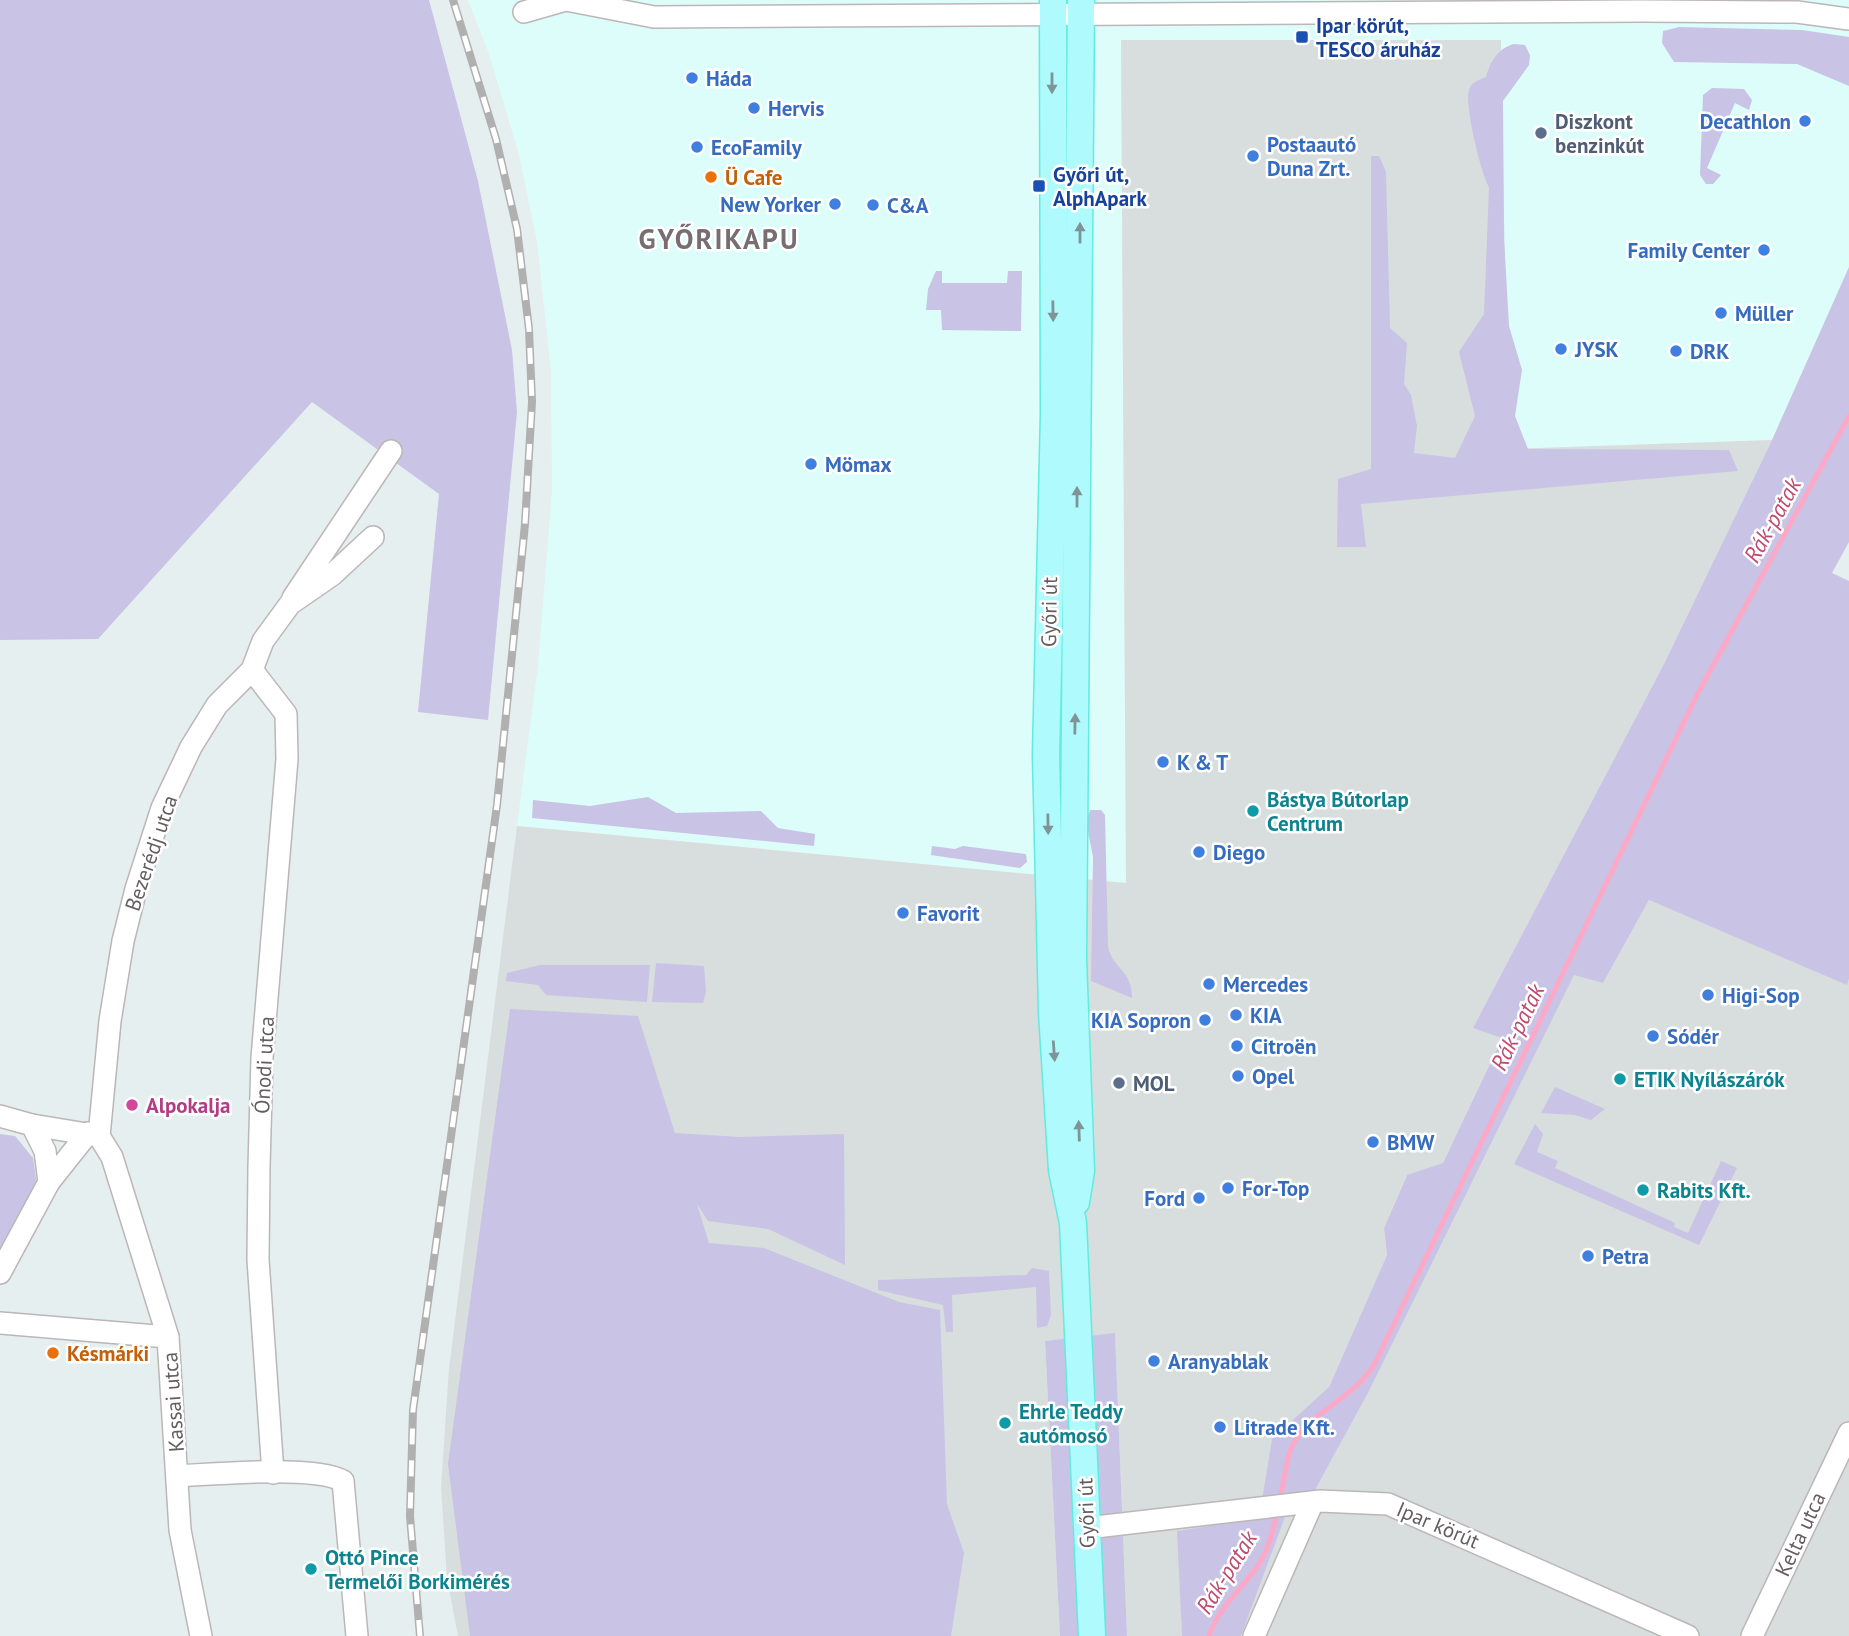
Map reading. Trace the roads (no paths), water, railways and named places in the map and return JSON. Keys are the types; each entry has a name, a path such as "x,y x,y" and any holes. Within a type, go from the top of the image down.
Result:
{"main road":[{"name":"Győri út","path":"1052,7 1054,414 1046,755 1052,1024 1062,1170 1073,1223 1091,1636"},
{"name":"Győri út","path":"1073,1223 1081,1171 1073,960 1081,7"}],"street":[{"path":"524,12 566,1 654,17 1052,7 1346,6 1797,12 1849,19"},
{"name":"Bezerédj utca","path":"94,1135 123,941 155,831 191,747 217,705 252,670 263,641 391,451"},
{"name":"Bezerédj utca","path":"290,604 332,575 373,537"},
{"name":"Ónodi utca","path":"252,670 286,714 287,725 282,835 262,1058 259,1167 258,1259 273,1473"},
{"path":"0,1116 32,1125 94,1135"},
{"path":"32,1125 45,1151 49,1182"},
{"path":"0,1273 49,1182 94,1135"},
{"name":"Kassai utca","path":"94,1135 112,1157 169,1336 180,1530 201,1636"},
{"path":"0,1323 169,1336"},
{"name":"Kelta utca","path":"1752,1636 1849,1433"},
{"path":"178,1476 273,1473 316,1475 343,1481 357,1636"},
{"name":"Ipar körút","path":"1087,1528 1320,1501 1358,1500 1388,1504 1688,1636"},
{"path":"1254,1636 1312,1504"}],"waterway":[{"name":"Rák-patak","path":"1280,1499 1287,1462 1295,1441 1314,1420 1358,1384 1376,1361 1697,695 1849,416"},
{"name":"Rák-patak","path":"1209,1636 1225,1607 1262,1558 1277,1512"}],"railway":[{"path":"420,1636 410,1516 413,1410 497,805 525,524 532,402 529,329 517,229 496,139 453,0"}],"place":[{"name":"Ipar körút, TESCO áruház","path":"1302,37"},
{"name":"Háda","path":"692,78"},
{"name":"Hervis","path":"754,108"},
{"name":"Decathlon","path":"1805,121"},
{"name":"Diszkont benzinkút","path":"1541,133"},
{"name":"EcoFamily","path":"697,147"},
{"name":"Postaautó Duna Zrt.","path":"1253,156"},
{"name":"Ü Cafe","path":"711,177"},
{"name":"Győri út, AlphApark","path":"1039,186"},
{"name":"New Yorker","path":"835,204"},
{"name":"C&A","path":"873,205"},
{"name":"Family Center","path":"1764,250"},
{"name":"Müller","path":"1721,313"},
{"name":"JYSK","path":"1561,349"},
{"name":"DRK","path":"1676,351"},
{"name":"Mömax","path":"811,464"},
{"name":"K & T","path":"1163,762"},
{"name":"Bástya Bútorlap Centrum","path":"1253,811"},
{"name":"Diego","path":"1199,852"},
{"name":"Favorit","path":"903,913"},
{"name":"Mercedes","path":"1209,984"},
{"name":"Higi-Sop","path":"1708,995"},
{"name":"KIA","path":"1236,1015"},
{"name":"KIA Sopron","path":"1205,1020"},
{"name":"Sódér","path":"1653,1036"},
{"name":"Citroën","path":"1237,1046"},
{"name":"Opel","path":"1238,1076"},
{"name":"ETIK Nyílászárók","path":"1620,1079"},
{"name":"MOL","path":"1119,1083"},
{"name":"Alpokalja","path":"132,1105"},
{"name":"BMW","path":"1373,1142"},
{"name":"For-Top","path":"1228,1188"},
{"name":"Rabits Kft.","path":"1643,1190"},
{"name":"Ford","path":"1199,1198"},
{"name":"Petra","path":"1588,1256"},
{"name":"Késmárki","path":"53,1353"},
{"name":"Aranyablak","path":"1154,1361"},
{"name":"Ehrle Teddy autómosó","path":"1005,1423"},
{"name":"Litrade Kft.","path":"1220,1427"},
{"name":"Ottó Pince Termelői Borkimérés","path":"311,1569"}],"district":[{"name":"GYŐRIKAPU","path":"719,238"}]}
